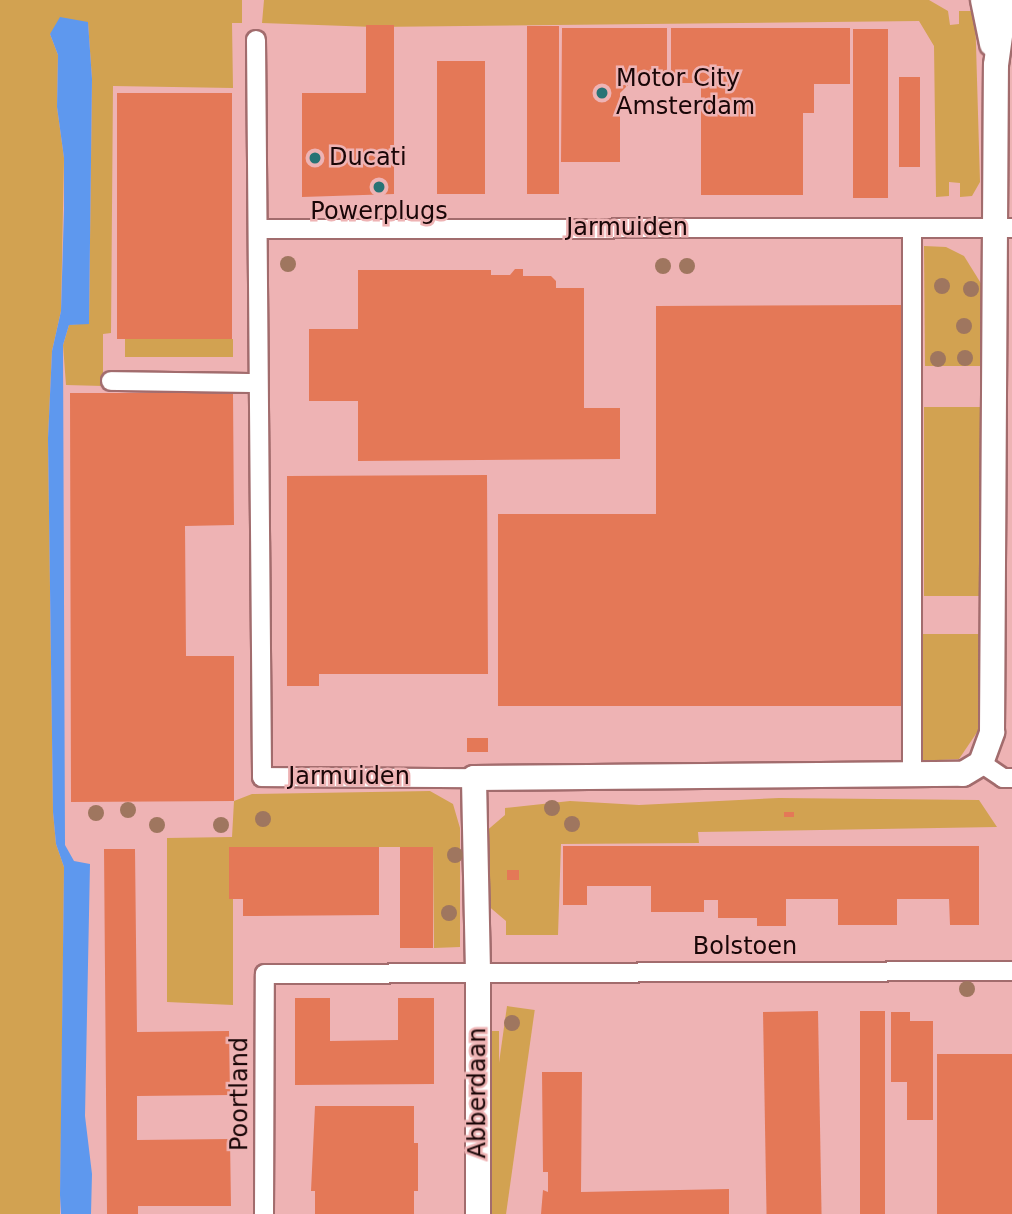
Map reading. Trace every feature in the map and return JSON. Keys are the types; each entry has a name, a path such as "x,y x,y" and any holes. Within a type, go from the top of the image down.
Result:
{"main road":[{"path":"981,763 992,732 1004,228 996,65 983,0"},
{"path":"996,65 1005,0"},
{"name":"Jarmuiden","path":"474,778 963,774 981,763"},
{"name":"Abberdaan","path":"474,778 478,971 478,1214"}],"street":[{"name":"Jarmuiden","path":"256,40 262,777 474,778"},
{"path":"912,228 912,775"},
{"name":"Jarmuiden","path":"259,229 1004,228"},
{"path":"111,381 258,383"},
{"path":"981,763 1003,778 1012,778"},
{"name":"Bolstoen","path":"478,971 1012,971"},
{"name":"Poortland","path":"264,1214 265,974 478,971"}],"shaded area":[{"path":"0,0 242,0 242,23 232,23 233,88 113,86 111,333 103,334 103,386 66,385 63,345 69,325 89,323 92,79 88,23 50,34 58,55 57,107 64,158 61,311 52,351 48,438 53,812 56,844 64,867 60,1214 0,1214"},
{"path":"264,0 929,0 948,11 950,25 959,24 959,11 975,11 980,182 972,196 960,197 960,183 949,182 949,196 936,197 934,46 919,21 374,27 262,23"},
{"path":"924,246 946,247 964,256 982,285 984,366 925,366"},
{"path":"125,339 233,339 233,357 125,357"},
{"path":"924,407 984,407 984,596 924,596"},
{"path":"923,634 984,634 984,722 959,759 922,761"},
{"path":"430,791 453,804 460,828 460,947 434,948 433,847 233,847 233,1005 167,1002 167,838 232,837 234,801 252,794"},
{"path":"779,798 979,800 997,827 698,832 699,843 561,844 558,935 506,935 506,921 486,904 484,833 505,815 505,808 570,801 639,805"},
{"path":"507,1006 535,1010 506,1214 478,1212"},
{"path":"487,1031 499,1031 499,1207 487,1207"}],"water":[{"path":"60,17 88,22 92,79 89,324 69,325 63,345 65,845 74,861 90,864 85,1116 92,1174 91,1214 61,1214 60,1195 64,867 56,844 53,812 48,438 52,351 61,311 64,209 64,158 57,107 58,55 50,34"}],"building":[{"path":"366,25 394,25 394,194 302,197 302,93 366,93"},
{"path":"527,26 559,26 559,194 527,194"},
{"path":"562,28 667,28 667,77 636,77 620,93 620,162 561,162"},
{"path":"671,28 850,28 850,84 814,84 814,113 803,113 803,195 701,195 701,83 671,83"},
{"path":"853,29 888,29 888,198 853,198"},
{"path":"437,61 485,61 485,194 437,194"},
{"path":"899,77 920,77 920,167 899,167"},
{"path":"117,93 232,93 232,339 117,339"},
{"path":"515,269 523,269 523,276 551,276 556,281 556,288 584,288 584,408 620,408 620,459 358,461 358,401 309,401 309,329 358,329 358,270 491,270 491,275 510,275"},
{"path":"901,305 901,449 906,449 906,562 902,562 902,706 498,706 498,514 656,514 656,306"},
{"path":"70,393 233,393 234,525 185,526 186,656 234,656 234,801 71,802"},
{"path":"487,475 488,674 319,674 319,686 287,686 287,476"},
{"path":"467,738 488,738 488,752 467,752"},
{"path":"784,812 794,812 794,817 784,817"},
{"path":"563,846 979,846 979,925 950,925 949,899 897,899 897,925 838,925 838,899 786,899 786,926 757,926 757,918 718,918 718,900 704,900 704,912 651,912 651,886 587,886 587,905 563,905"},
{"path":"229,847 379,847 379,915 243,916 243,899 229,899"},
{"path":"400,847 433,847 433,948 400,948"},
{"path":"104,849 135,849 137,1032 229,1031 230,1095 137,1096 137,1140 230,1139 231,1206 138,1206 138,1214 107,1214"},
{"path":"507,870 519,870 519,880 507,880"},
{"path":"295,998 330,998 330,1041 398,1040 398,998 434,998 434,1084 295,1085"},
{"path":"818,1011 822,1214 767,1214 763,1012"},
{"path":"860,1011 885,1011 885,1214 860,1214"},
{"path":"891,1012 910,1012 910,1021 933,1021 933,1120 907,1120 907,1082 891,1082"},
{"path":"937,1054 1012,1054 1012,1214 937,1214"},
{"path":"542,1072 582,1072 581,1192 729,1189 729,1214 541,1214 543,1190 548,1192 548,1172 543,1172"},
{"path":"315,1106 414,1106 414,1143 418,1143 418,1191 414,1191 414,1214 315,1214 315,1191 311,1191"}],"place":[{"name":"Motor City Amsterdam","path":"602,93"},
{"name":"Ducati","path":"315,158"},
{"name":"Powerplugs","path":"379,187"}]}
